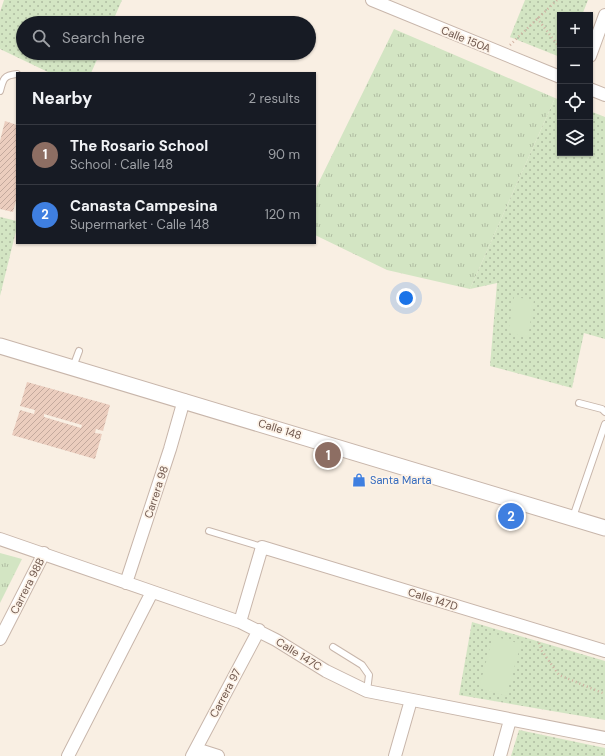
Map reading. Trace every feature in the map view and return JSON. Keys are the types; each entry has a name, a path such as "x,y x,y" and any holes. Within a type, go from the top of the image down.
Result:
{"street":[{"name":"Calle 150A","path":"372,0 557,76"},
{"path":"593,48 605,15"},
{"path":"593,90 605,95"},
{"name":"Calle 148","path":"0,346 184,400 605,528"},
{"name":"Carrera 98","path":"126,583 170,449 184,400"},
{"name":"Calle 147C","path":"0,539 240,622 258,630 359,689 605,738"},
{"path":"240,622 262,547"},
{"name":"Calle 147D","path":"262,547 605,651"},
{"name":"Carrera 98B","path":"0,639 44,554"},
{"path":"68,756 152,592"},
{"name":"Carrera 97","path":"194,752 258,630"},
{"path":"395,756 411,700"},
{"path":"500,756 510,720"},
{"path":"194,752 218,756"}],"lane":[{"path":"0,91 2,82 8,75 16,74"},
{"path":"73,367 79,351"},
{"path":"579,403 602,409 605,412"},
{"path":"573,518 605,424"},
{"path":"209,531 262,547"},
{"path":"333,647 362,665 368,675 367,691"}],"path":[{"path":"501,53 557,0"},
{"path":"537,18 557,44"},
{"path":"533,629 542,651 559,675 605,694"}],"green space":[{"path":"4,0 122,0 115,16 16,16 16,57 0,49 0,12"},
{"path":"525,0 588,0 583,12 557,12 557,56 510,37"},
{"path":"394,29 555,98 470,289 387,270 316,235 316,188"},
{"path":"23,60 97,60 91,72 48,72"},
{"path":"555,98 557,99 557,156 593,156 593,112 605,117 605,339 584,333 572,388 490,366 497,283 470,289"},
{"path":"0,217 16,221 16,231 0,296"},
{"path":"514,297 534,300 528,337 508,333"},
{"path":"0,553 22,559 0,603"},
{"path":"472,622 605,661 605,720 459,695"},
{"path":"493,636 521,644 506,696 479,688"},
{"path":"519,730 605,748 605,756 511,756"}],"building":[{"path":"5,121 16,125 16,201 13,212 0,209 0,141"},
{"path":"27,382 110,405 103,431 96,429 95,433 102,434 95,459 12,435 20,410 34,414 35,410 20,406","holes":["44,414 82,425 81,428 44,417"]}],"place":[{"name":"The Rosario School","path":"328,455"},
{"name":"Santa Marta","path":"359,480"},
{"name":"Canasta Campesina","path":"511,516"}]}
